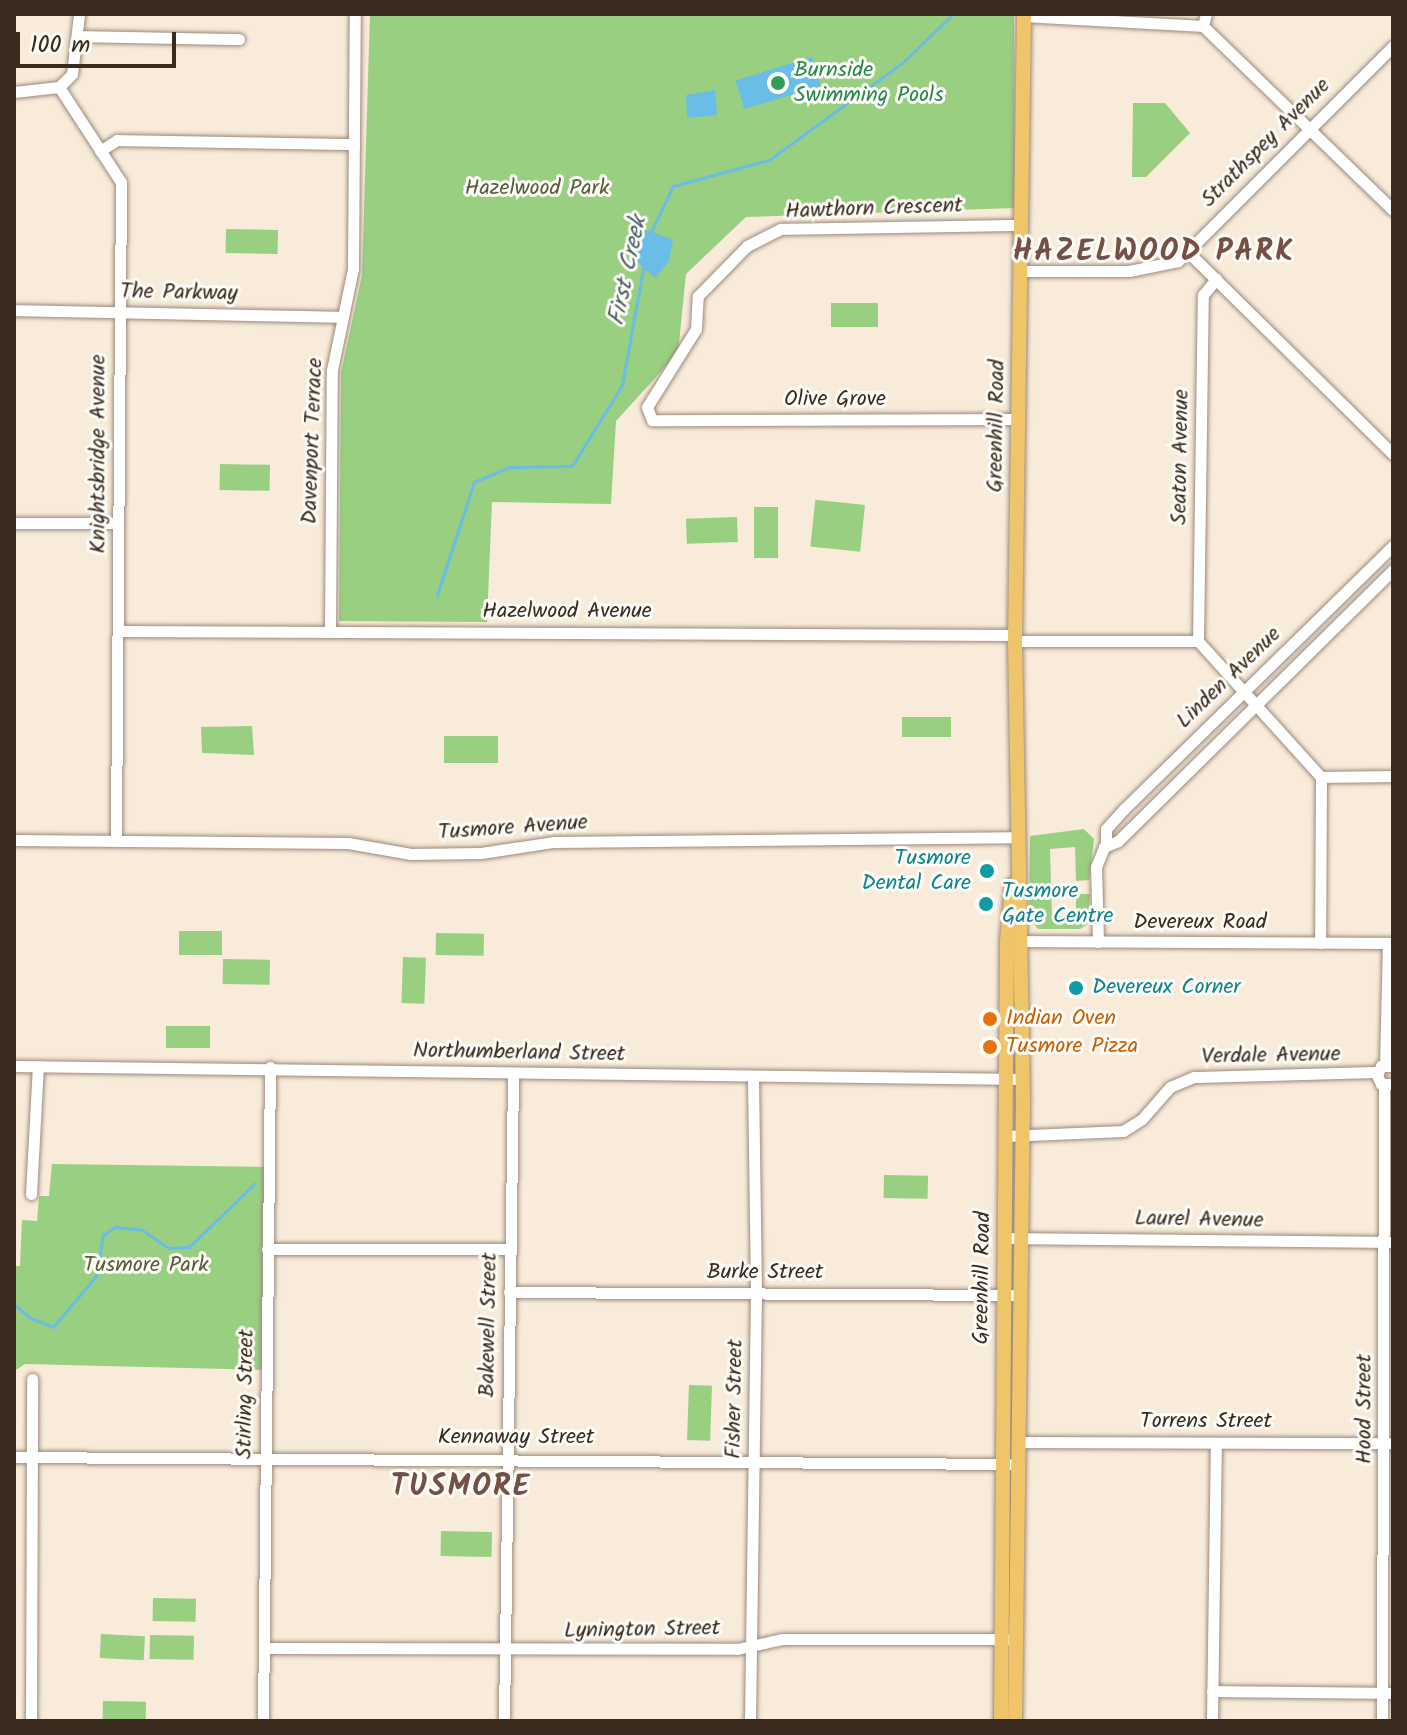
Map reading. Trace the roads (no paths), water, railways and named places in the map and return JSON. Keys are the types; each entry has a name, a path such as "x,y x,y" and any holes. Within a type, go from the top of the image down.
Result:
{"main road":[{"name":"Greenhill Road","path":"1015,1721 1023,1079 1022,941 1016,837 1015,638 1024,15"},
{"name":"Greenhill Road","path":"1001,1721 1007,941 1016,837"}],"street":[{"path":"14,92 59,87 72,74 79,36 79,14"},
{"name":"Davenport Terrace","path":"330,631 332,370 353,269 355,14"},
{"path":"1024,15 1204,20 1393,210"},
{"path":"79,36 239,39"},
{"name":"Strathspey Avenue","path":"1022,271 1157,268 1188,252 1309,125 1393,46"},
{"name":"Knightsbridge Avenue","path":"59,87 121,182 116,840"},
{"path":"100,151 117,140 354,144"},
{"name":"Hawthorn Crescent","path":"652,420 647,407 651,396 696,329 698,296 747,246 781,229 1022,225"},
{"path":"1188,252 1393,454"},
{"name":"Seaton Avenue","path":"1198,641 1203,295 1216,279"},
{"name":"The Parkway","path":"14,310 343,317"},
{"name":"Olive Grove","path":"652,420 1019,419"},
{"path":"14,523 118,523"},
{"name":"Linden Avenue","path":"1098,942 1096,867 1106,844 1106,829 1393,546"},
{"name":"Linden Avenue","path":"1106,844 1118,841 1393,570"},
{"name":"Hazelwood Avenue","path":"118,631 1198,641"},
{"path":"1198,641 1321,777 1320,943"},
{"path":"1321,777 1393,776"},
{"path":"1135,798 1148,810"},
{"name":"Tusmore Avenue","path":"14,840 348,843 411,854 481,853 554,842 1016,837"},
{"name":"Devereux Road","path":"1007,941 1390,943"},
{"name":"Hood Street","path":"1382,1721 1388,1693 1390,1242 1385,1075 1390,943"},
{"name":"Northumberland Street","path":"14,1066 1023,1079"},
{"path":"31,1194 38,1066"},
{"name":"Stirling Street","path":"263,1721 270,1067"},
{"name":"Bakewell Street","path":"504,1721 513,1073"},
{"name":"Verdale Avenue","path":"1007,1136 1123,1131 1142,1119 1170,1087 1194,1077 1385,1075"},
{"name":"Fisher Street","path":"750,1721 756,1293 753,1077"},
{"name":"Laurel Avenue","path":"1006,1238 1390,1242"},
{"path":"267,1249 510,1249"},
{"name":"Burke Street","path":"509,1292 1021,1295"},
{"path":"31,1721 32,1379"},
{"name":"Torrens Street","path":"1019,1442 1389,1442"},
{"path":"1212,1721 1216,1443"},
{"name":"Kennaway Street","path":"14,1457 506,1457 1018,1465"},
{"name":"Lynington Street","path":"264,1648 505,1651 750,1649 782,1639 1018,1639"},
{"path":"1212,1691 1388,1693"}],"water":[{"name":"Burnside Swimming Pools","path":"812,57 821,86 744,109 735,80"},
{"path":"715,90 717,115 687,118 686,95"},
{"path":"647,230 673,240 669,261 655,278 637,262 638,233"}],"waterway":[{"name":"First Creek","path":"650,234 673,186 769,160 902,63 953,14"},
{"name":"First Creek","path":"437,595 474,482 510,467 572,466 622,385 643,269"},
{"name":"First Creek","path":"14,1304 30,1318 53,1327 96,1276 103,1235 115,1227 142,1230 169,1248 189,1247 254,1184"}],"place":[{"name":"Burnside Swimming Pools","path":"778,83"},
{"name":"Tusmore Dental Care","path":"987,871"},
{"name":"Tusmore Gate Centre","path":"986,904"},
{"name":"Devereux Corner","path":"1076,988"},
{"name":"Indian Oven","path":"990,1019"},
{"name":"Tusmore Pizza","path":"990,1047"}],"district":[{"name":"HAZELWOOD PARK","path":"1154,252"},
{"name":"TUSMORE","path":"461,1487"}],"park label":[{"name":"Hazelwood Park","path":"537,189"},
{"name":"Tusmore Park","path":"146,1266"}]}
